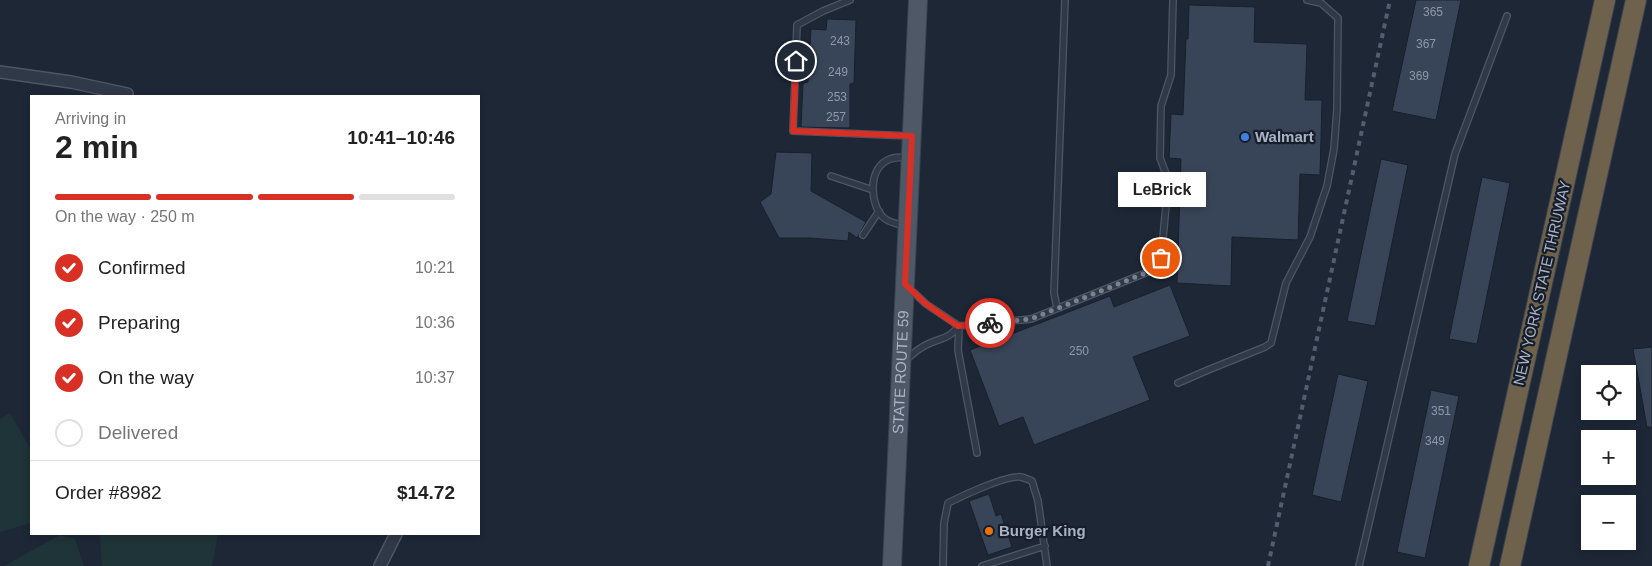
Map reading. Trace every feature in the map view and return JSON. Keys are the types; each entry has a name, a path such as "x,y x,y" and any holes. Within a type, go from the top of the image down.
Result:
{"highway":[{"path":"1565,182 1597,0"},
{"name":"NEW YORK STATE THRUWAY","path":"1478,566 1605,0"},
{"name":"NEW YORK STATE THRUWAY","path":"1510,566 1636,0"},
{"path":"1594,189 1649,0"}],"main road":[{"name":"STATE ROUTE 59","path":"892,566 918,0"}],"street":[{"path":"0,72 72,82 127,95"},
{"path":"380,566 396,535"}],"lane":[{"path":"850,0 823,11 797,25 793,131 912,136"},
{"path":"1057,308 1054,293 1065,0"},
{"path":"905,284 926,304 958,326 1031,319 1158,268 1161,258 1167,195 1166,174 1160,158 1161,106 1171,75 1173,0"},
{"path":"1178,383 1271,343 1286,283 1310,237 1320,210 1334,149 1337,109 1338,18 1321,3 1307,0"},
{"path":"1359,566 1455,154 1507,16"},
{"path":"908,226 891,222 883,217 874,202 873,190 877,171 884,162 893,158 911,156"},
{"path":"831,176 873,190"},
{"path":"863,235 879,212"},
{"path":"901,364 930,343 949,337 958,326"},
{"path":"958,326 958,350 977,453"},
{"path":"943,566 944,523 948,504 961,496 1009,478 1022,477 1032,482 1038,501 1048,566"},
{"path":"982,566 1045,546"}],"green space":[{"path":"10,413 30,448 30,523 0,532 0,419"},
{"path":"60,535 75,539 84,566 4,566"},
{"path":"100,535 218,535 212,566 102,566"}],"building":[{"path":"1416,0 1461,0 1436,120 1392,111"},
{"name":"Walmart","path":"1189,5 1255,7 1254,42 1307,44 1305,100 1322,100 1320,175 1300,174 1298,240 1232,237 1231,286 1177,283 1181,159 1169,158 1171,114 1183,115"},
{"path":"827,19 856,20 854,83 850,84 850,128 801,127 803,83 808,82 811,29 826,30"},
{"path":"776,152 812,153 811,191 866,222 857,238 849,232 848,241 779,238 760,202 771,194"},
{"path":"1381,159 1408,165 1375,326 1347,321"},
{"path":"1482,177 1510,183 1477,344 1449,339"},
{"path":"1170,285 1190,336 1133,357 1150,400 1034,445 1023,417 999,426 970,350 1110,296 1114,307"},
{"path":"1652,347 1652,427 1647,427 1633,349"},
{"path":"1338,374 1368,381 1341,502 1312,495"},
{"path":"1431,390 1459,396 1425,558 1397,552"},
{"path":"989,494 996,516 1001,514 1012,547 988,555 969,501"}],"railway":[{"path":"1268,566 1390,0"}],"way so far":[{"path":"990,323 1031,319 1158,268 1161,258"}],"place":[{"name":"Walmart","path":"1245,137"},
{"name":"LeBrick","path":"1161,258"},
{"name":"Burger King","path":"989,531"}],"route":[{"path":"796,61 793,131 912,136 905,284 926,304 958,326 990,323"}]}
